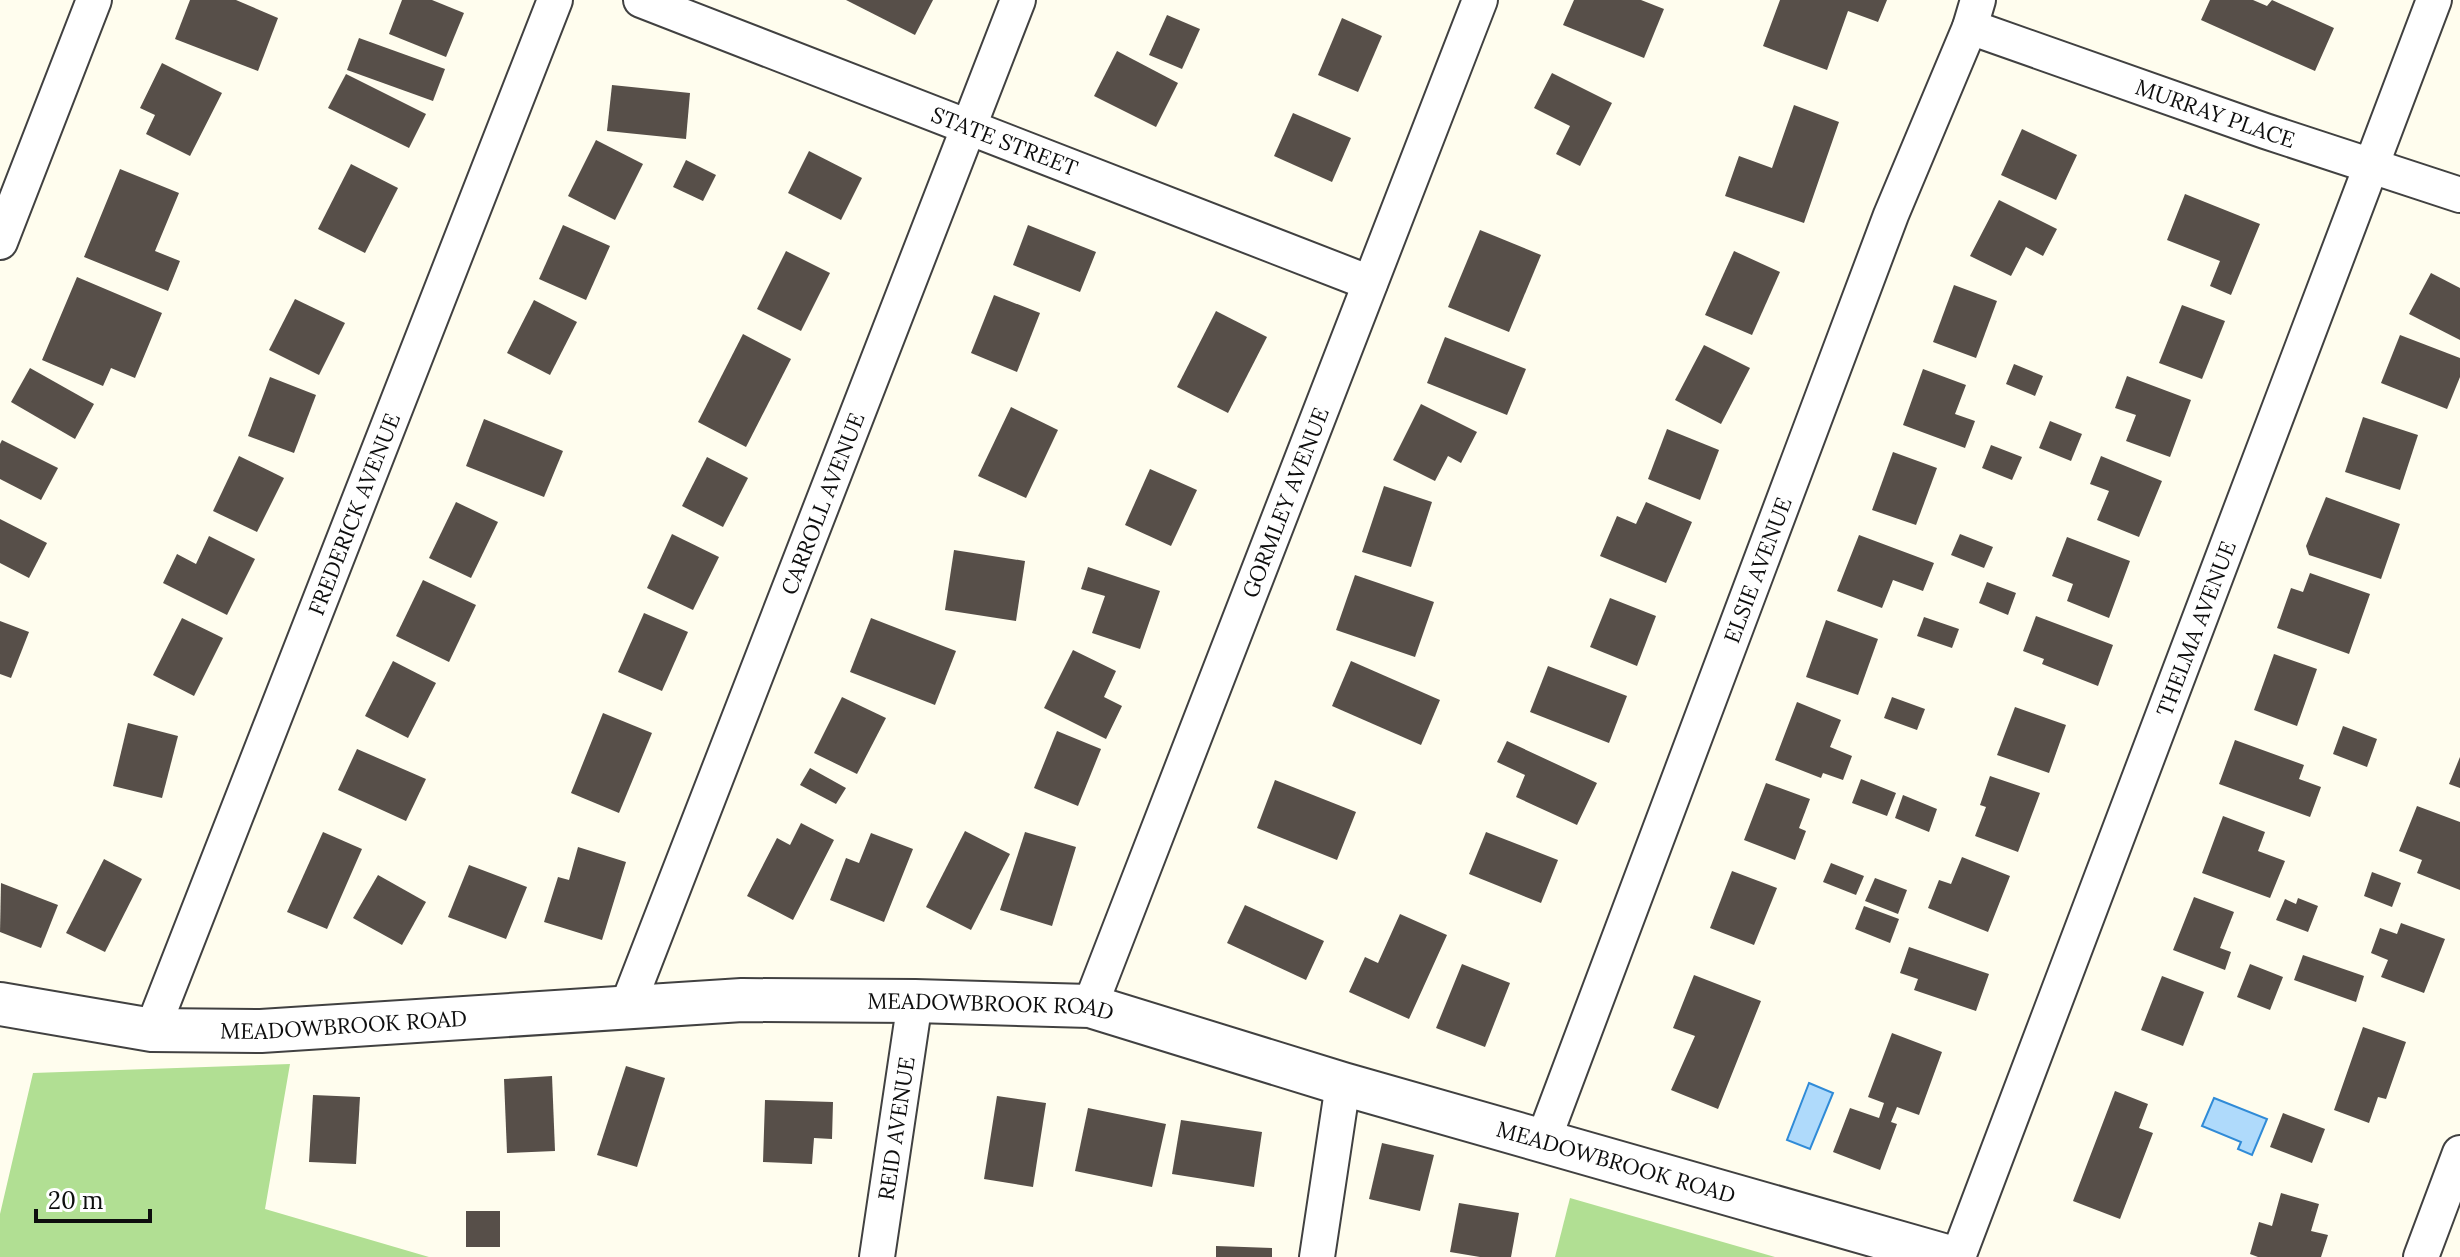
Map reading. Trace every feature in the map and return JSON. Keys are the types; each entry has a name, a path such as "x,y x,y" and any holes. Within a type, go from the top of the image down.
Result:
{"street":[{"path":"0,242 94,0"},
{"name":"FREDERICK AVENUE","path":"152,1030 555,0"},
{"name":"STATE STREET","path":"641,0 1370,283"},
{"name":"CARROLL AVENUE","path":"627,1007 1018,0"},
{"name":"GORMLEY AVENUE","path":"1090,1006 1480,0"},
{"name":"THELMA AVENUE","path":"1958,1257 2434,0"},
{"name":"MURRAY PLACE","path":"1974,14 2265,131 2460,195"},
{"name":"ELSIE AVENUE","path":"1543,1141 1891,215 1974,14"},
{"name":"MEADOWBROOK ROAD","path":"0,1004 152,1030 261,1031 742,1000 1090,1006 1343,1084 1950,1257"},
{"name":"REID AVENUE","path":"877,1257 915,1001"},
{"path":"1317,1257 1343,1084"},
{"path":"2421,1257 2460,1153"}],"green space":[{"path":"290,1064 265,1209 429,1257 0,1257 0,1214 33,1073"},
{"path":"1570,1198 1775,1257 1555,1257"}],"water":[{"path":"1809,1083 1833,1093 1810,1149 1787,1140"},
{"path":"2214,1098 2267,1119 2252,1155 2238,1149 2241,1142 2202,1126"}],"building":[{"path":"190,0 236,0 278,18 258,71 175,39"},
{"path":"402,0 432,0 464,13 446,57 389,34"},
{"path":"846,0 933,0 915,35"},
{"path":"1574,0 1641,0 1664,9 1644,58 1563,25"},
{"path":"1780,0 1887,0 1878,22 1848,11 1827,70 1763,46"},
{"path":"2210,0 2253,0 2267,6 2272,0 2334,28 2315,71 2201,20"},
{"path":"1167,15 1200,29 1182,69 1149,55"},
{"path":"1342,18 1382,36 1358,92 1318,75"},
{"path":"359,38 445,69 433,101 347,70"},
{"path":"1117,51 1178,83 1156,127 1094,96"},
{"path":"162,63 222,93 190,156 146,134 155,115 140,108"},
{"path":"1552,73 1612,103 1580,166 1556,154 1570,126 1534,108"},
{"path":"346,74 426,114 409,148 328,108"},
{"path":"612,85 690,93 686,139 607,131"},
{"path":"1794,105 1839,122 1804,223 1725,196 1739,156 1772,168"},
{"path":"1293,113 1351,138 1332,182 1274,156"},
{"path":"2022,129 2077,155 2056,200 2001,175"},
{"path":"596,140 643,164 615,220 568,196"},
{"path":"809,151 862,178 841,220 788,193"},
{"path":"686,160 716,175 703,201 673,187"},
{"path":"351,164 398,188 365,253 318,229"},
{"path":"120,169 179,193 155,251 180,261 168,291 84,257"},
{"path":"2185,194 2260,224 2231,295 2210,286 2220,261 2167,240"},
{"path":"1999,200 2057,229 2043,256 2026,247 2011,276 1970,256"},
{"path":"563,225 610,246 586,300 539,279"},
{"path":"1028,225 1096,252 1080,292 1013,265"},
{"path":"1480,230 1541,255 1509,332 1448,307"},
{"path":"786,251 830,273 801,331 757,309"},
{"path":"1734,251 1780,272 1752,335 1705,315"},
{"path":"2431,273 2460,288 2460,340 2409,314"},
{"path":"77,277 162,313 135,378 111,368 103,386 42,360"},
{"path":"1954,285 1997,301 1976,358 1933,342"},
{"path":"994,295 1040,313 1017,372 971,353"},
{"path":"295,299 345,323 319,375 269,350"},
{"path":"534,300 577,322 550,375 507,353"},
{"path":"2182,305 2225,321 2202,379 2159,363"},
{"path":"1216,311 1267,337 1228,413 1177,387"},
{"path":"743,334 791,359 746,447 698,422"},
{"path":"2400,335 2460,358 2460,377 2447,409 2381,383"},
{"path":"1445,337 1526,369 1507,415 1427,383"},
{"path":"1704,345 1750,368 1721,424 1675,400"},
{"path":"2014,364 2043,376 2035,396 2006,384"},
{"path":"30,368 94,404 75,439 11,402"},
{"path":"1923,369 1966,385 1955,414 1975,421 1965,448 1903,425"},
{"path":"2127,376 2191,400 2170,457 2126,441 2136,415 2115,408"},
{"path":"270,377 316,395 294,453 248,436"},
{"path":"1421,404 1477,432 1461,463 1448,456 1435,481 1393,460"},
{"path":"1011,407 1058,430 1026,498 978,476"},
{"path":"2363,417 2418,435 2400,490 2345,472"},
{"path":"484,419 563,451 544,497 466,466"},
{"path":"2050,421 2082,434 2071,461 2039,448"},
{"path":"1667,429 1719,450 1700,500 1648,479"},
{"path":"2,440 58,468 41,500 0,479"},
{"path":"1991,445 2022,457 2012,480 1982,468"},
{"path":"1893,452 1937,468 1916,525 1872,510"},
{"path":"239,456 284,478 257,532 213,511"},
{"path":"2101,456 2162,481 2139,537 2097,520 2109,491 2090,484"},
{"path":"707,457 748,478 723,527 682,506"},
{"path":"1150,469 1197,490 1171,546 1125,525"},
{"path":"1384,486 1432,502 1411,567 1362,552"},
{"path":"2326,497 2400,524 2381,579 2309,555 2306,546"},
{"path":"456,502 498,522 471,578 429,558"},
{"path":"1646,502 1692,522 1666,583 1600,556 1617,516 1636,524"},
{"path":"0,519 47,543 29,578 0,563"},
{"path":"672,534 719,557 693,610 647,588"},
{"path":"1960,534 1993,547 1984,568 1951,555"},
{"path":"1859,535 1934,563 1923,591 1893,580 1882,608 1837,591"},
{"path":"209,536 255,559 227,615 163,583 177,554 196,564"},
{"path":"2067,537 2130,561 2109,618 2067,601 2073,584 2052,576"},
{"path":"954,550 1025,561 1016,621 945,610"},
{"path":"1088,567 1160,591 1140,649 1092,633 1105,596 1081,589"},
{"path":"2310,573 2370,594 2349,654 2277,628 2291,588 2303,592"},
{"path":"1355,575 1434,602 1415,657 1336,630"},
{"path":"423,580 476,605 449,662 396,636"},
{"path":"1987,582 2016,593 2008,615 1979,603"},
{"path":"1610,598 1656,616 1637,666 1590,647"},
{"path":"644,613 688,632 662,691 618,672"},
{"path":"2036,616 2113,645 2098,686 2042,664 2044,659 2023,651"},
{"path":"1924,617 1959,629 1952,648 1917,636"},
{"path":"182,618 223,638 194,696 153,675"},
{"path":"871,618 956,651 935,705 850,672"},
{"path":"1826,620 1878,639 1858,695 1806,677"},
{"path":"0,621 29,632 11,678 0,674"},
{"path":"1073,650 1116,671 1104,697 1122,706 1106,739 1044,708"},
{"path":"2274,654 2317,669 2297,726 2254,710"},
{"path":"393,661 436,683 408,738 365,716"},
{"path":"1351,661 1440,700 1421,745 1332,706"},
{"path":"1548,666 1627,696 1609,743 1530,712"},
{"path":"842,697 886,718 857,774 814,753"},
{"path":"1892,697 1925,709 1917,730 1884,718"},
{"path":"1797,702 1841,720 1830,747 1852,756 1843,780 1823,773 1821,778 1775,760"},
{"path":"2015,707 2066,725 2049,773 1997,755"},
{"path":"603,713 652,733 619,813 571,793"},
{"path":"128,723 178,736 162,798 113,786"},
{"path":"2343,726 2377,739 2367,767 2333,754"},
{"path":"1057,731 1101,749 1078,806 1034,788"},
{"path":"2235,740 2304,765 2299,779 2321,787 2310,817 2219,784"},
{"path":"1507,741 1597,783 1577,825 1516,797 1525,775 1497,762"},
{"path":"357,749 426,779 406,821 338,790"},
{"path":"2460,757 2460,788 2449,784"},
{"path":"810,768 846,788 836,804 800,785"},
{"path":"1990,776 2040,793 2018,852 1975,836 1986,807 1980,805"},
{"path":"1861,779 1896,793 1887,816 1852,803"},
{"path":"1275,780 1356,812 1337,860 1257,828"},
{"path":"1766,783 1810,799 1799,828 1806,831 1795,860 1744,840"},
{"path":"1903,795 1937,809 1929,832 1895,818"},
{"path":"2417,806 2460,822 2460,890 2417,873 2422,860 2399,851"},
{"path":"2223,816 2265,832 2258,851 2285,861 2270,898 2202,873"},
{"path":"801,823 834,840 793,920 747,896 777,838 790,845"},
{"path":"965,831 1010,854 971,930 926,907"},
{"path":"323,832 362,849 327,929 287,912"},
{"path":"1025,832 1076,847 1052,926 1000,910"},
{"path":"1486,832 1558,860 1541,903 1469,874"},
{"path":"871,833 913,849 884,922 830,900 846,858 859,863"},
{"path":"578,847 626,862 602,940 544,922 558,877 569,880"},
{"path":"1962,857 2010,876 1988,932 1928,908 1939,880 1951,884"},
{"path":"104,859 142,879 105,952 66,933"},
{"path":"1831,863 1864,876 1856,895 1823,882"},
{"path":"469,865 527,887 506,939 448,917"},
{"path":"1732,871 1777,888 1754,945 1710,928"},
{"path":"2372,872 2401,883 2392,907 2364,896"},
{"path":"378,875 426,902 402,945 353,918"},
{"path":"1875,878 1907,890 1898,914 1865,901"},
{"path":"1,883 58,905 41,948 0,932"},
{"path":"2194,897 2234,912 2220,948 2231,952 2225,970 2173,950"},
{"path":"2298,898 2318,906 2308,932 2276,920 2285,899 2296,904"},
{"path":"1245,905 1324,941 1306,980 1227,943"},
{"path":"1864,906 1899,919 1890,943 1855,929"},
{"path":"1400,914 1447,935 1409,1019 1349,992 1365,957 1378,963"},
{"path":"2401,923 2445,939 2424,993 2381,977 2388,960 2371,953 2380,928 2397,934"},
{"path":"1909,947 1989,974 1976,1011 1914,990 1918,979 1900,973"},
{"path":"2303,955 2364,976 2356,1002 2294,980"},
{"path":"1462,964 1510,983 1485,1047 1436,1028"},
{"path":"2250,964 2283,977 2270,1010 2237,997"},
{"path":"1694,975 1761,1001 1718,1109 1671,1090 1695,1036 1673,1028"},
{"path":"2162,976 2204,992 2183,1046 2141,1030"},
{"path":"2363,1027 2406,1042 2386,1099 2378,1097 2369,1123 2334,1110"},
{"path":"1892,1033 1942,1052 1919,1115 1897,1107 1891,1122 1897,1124 1880,1170 1833,1152 1850,1108 1879,1118 1884,1103 1868,1097"},
{"path":"626,1066 665,1078 637,1167 597,1155"},
{"path":"552,1076 555,1151 507,1153 504,1079"},
{"path":"2115,1091 2148,1104 2139,1128 2153,1133 2120,1219 2073,1201"},
{"path":"313,1095 360,1097 356,1164 309,1162"},
{"path":"997,1096 1046,1103 1033,1187 984,1179"},
{"path":"765,1100 833,1102 832,1139 814,1138 812,1164 763,1162"},
{"path":"1088,1108 1166,1124 1152,1187 1075,1171"},
{"path":"2283,1113 2325,1129 2312,1163 2270,1147"},
{"path":"1181,1120 1262,1132 1254,1187 1172,1174"},
{"path":"1382,1143 1434,1155 1420,1211 1369,1199"},
{"path":"2281,1193 2319,1204 2311,1231 2328,1235 2321,1257 2258,1257 2250,1254 2259,1222 2272,1226"},
{"path":"1459,1203 1519,1213 1511,1257 1480,1257 1450,1252"},
{"path":"466,1211 500,1211 500,1247 466,1247"},
{"path":"1216,1246 1272,1248 1272,1257 1216,1257"}]}
